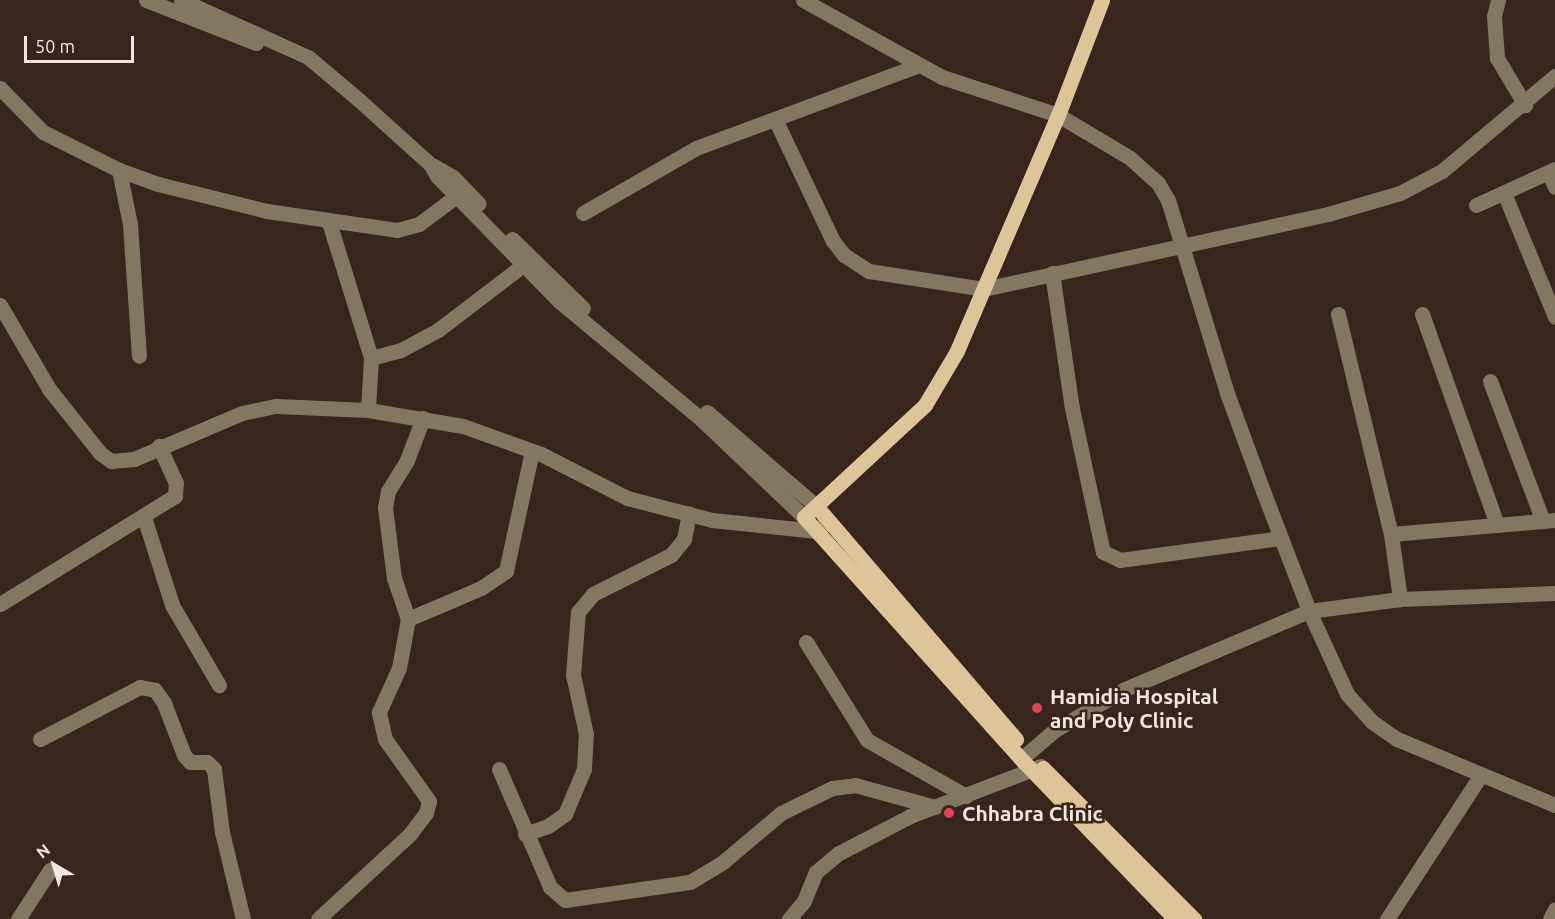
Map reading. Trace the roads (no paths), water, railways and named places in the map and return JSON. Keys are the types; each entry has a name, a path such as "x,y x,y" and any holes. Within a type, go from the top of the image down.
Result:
{"main road":[{"path":"1101,0 1058,115 957,351 925,405 804,517 1024,756 1194,919"},
{"path":"817,507 1024,756"},
{"path":"1037,769 1174,919"}],"street":[{"path":"146,0 323,70"},
{"path":"181,0 290,48 323,70 431,165 604,327 817,507"},
{"path":"803,0 917,66 1058,115 1130,158 1158,183 1168,200 1183,244 1227,393 1309,611 1347,694 1371,721 1397,740 1555,805"},
{"path":"1498,0 1494,16 1497,58 1525,105"},
{"path":"583,213 696,148 917,66"},
{"path":"775,119 833,241 844,255 869,271 984,289 1328,214 1400,193 1442,171 1525,105 1555,76"},
{"path":"0,88 44,132 119,170 206,197 329,222 398,230 419,224 461,193"},
{"path":"119,170 132,245 139,356"},
{"path":"1476,205 1552,171 1555,187"},
{"path":"461,193 523,265 700,419 804,517"},
{"path":"1504,193 1555,317"},
{"path":"329,222 371,358 368,410"},
{"path":"371,358 401,350 438,330 523,265"},
{"path":"1053,273 1072,408 1103,552 1120,560 1281,538"},
{"path":"0,305 49,389 100,453 120,462 242,413 276,406 368,410 463,426 532,451 627,498 738,525 816,531 830,522"},
{"path":"1338,314 1391,534 1400,599"},
{"path":"1422,314 1497,525"},
{"path":"1391,534 1549,520 1490,381"},
{"path":"318,919 410,834 426,813 429,801 421,786 385,739 379,712 399,668 408,620 394,578 385,507 388,491 407,460 423,418"},
{"path":"0,604 84,549 166,504 177,491 159,446"},
{"path":"408,620 481,588 506,571 532,451"},
{"path":"525,834 549,826 565,814 584,769 586,734 573,675 578,612 593,594 671,555 684,539 689,513"},
{"path":"144,517 172,605 219,685"},
{"path":"1024,756 1055,730 1125,689 1309,611 1400,599 1555,593"},
{"path":"806,642 867,740 966,796"},
{"path":"40,739 140,687 155,690 164,703 184,755 196,765 207,762 214,769 222,832 243,919"},
{"path":"499,769 525,834 552,891 565,900 690,882 723,861 781,813 832,788 855,785 935,807"},
{"path":"789,919 804,901 816,872 829,861 892,824 1037,769"},
{"path":"1387,919 1482,775"},
{"path":"18,919 50,870"},
{"path":"1550,919 1555,909"}],"place":[{"name":"Hamidia Hospital and Poly Clinic","path":"1037,708"},
{"name":"Chhabra Clinic","path":"949,813"}]}
